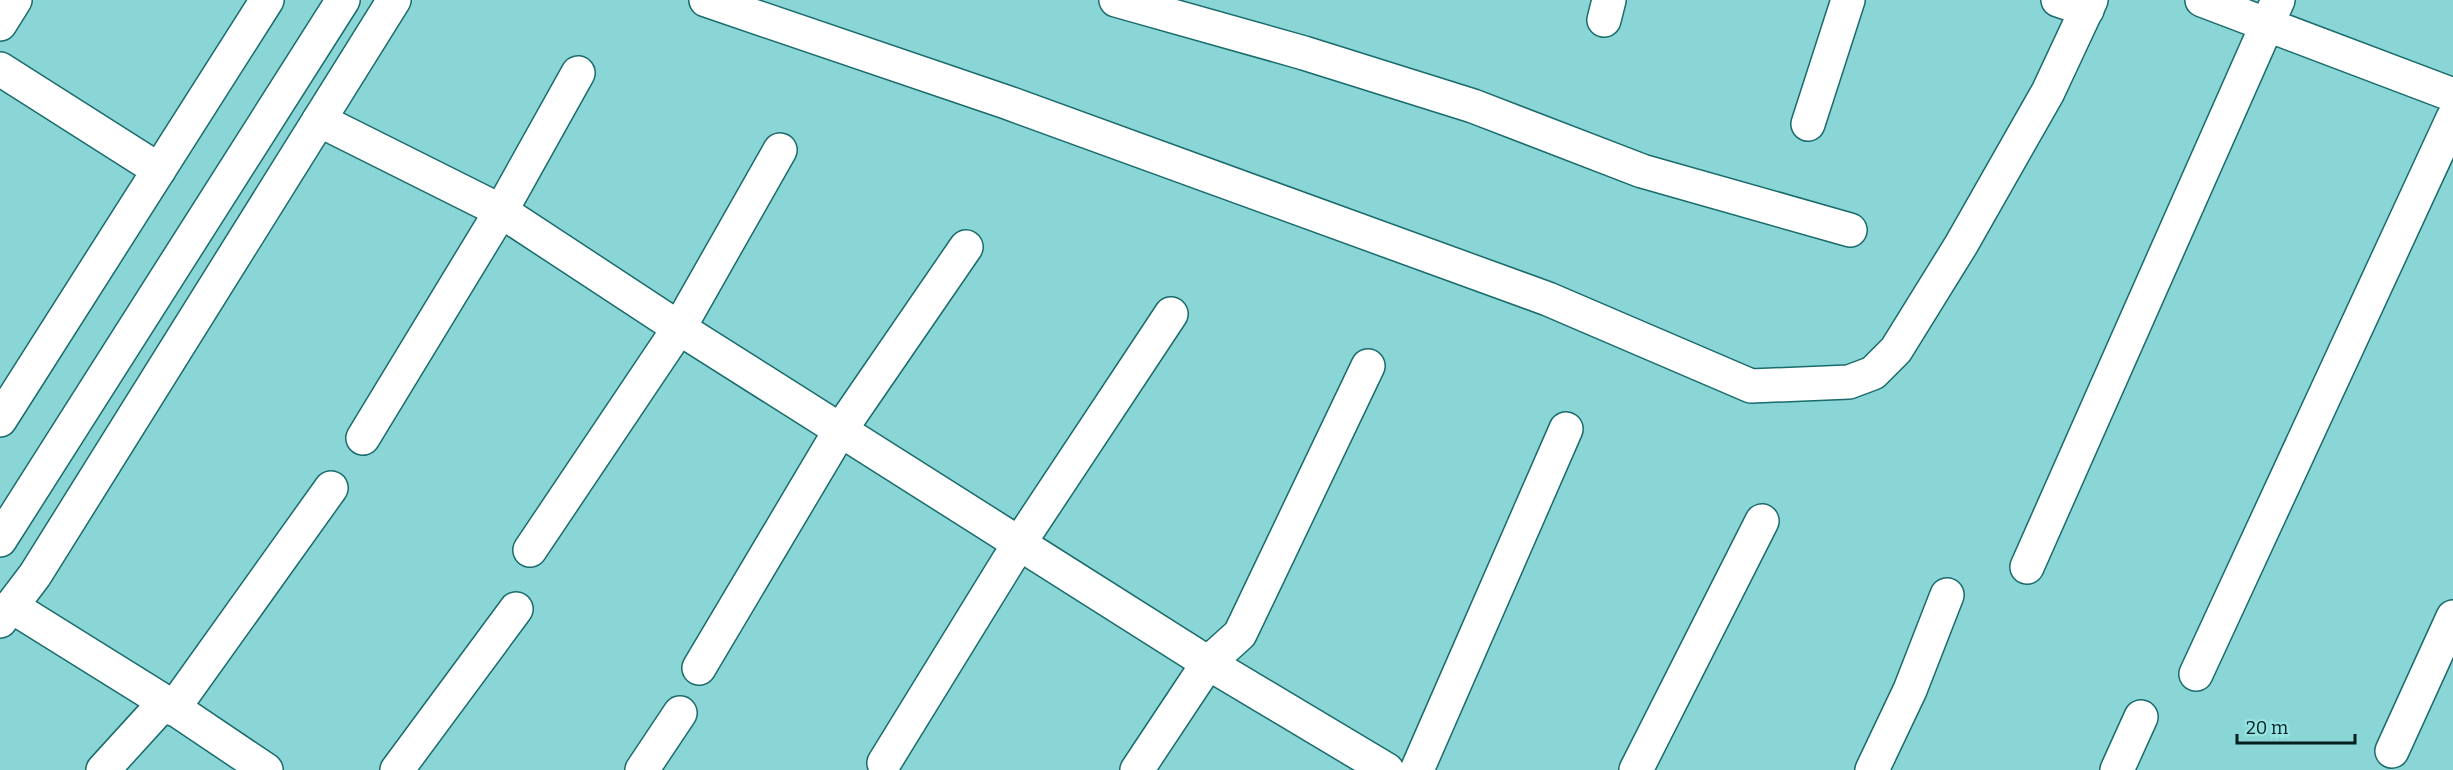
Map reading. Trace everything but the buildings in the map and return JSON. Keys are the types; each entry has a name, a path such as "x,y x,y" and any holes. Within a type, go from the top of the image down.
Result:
{"street":[{"path":"0,24 15,0"},
{"path":"0,420 267,0"},
{"path":"0,540 343,0"},
{"path":"266,770 169,705 6,614 35,576 394,0"},
{"path":"706,0 1006,102 1537,295 1751,386 1849,382 1873,373 1896,350 1962,245 2042,102 2079,3"},
{"path":"1116,0 1304,53 1473,106 1642,171 1813,222 1850,230"},
{"path":"1808,124 1848,0"},
{"path":"2202,0 2272,12 2453,95"},
{"path":"2027,567 2272,12"},
{"path":"0,69 159,170"},
{"path":"363,438 501,211 578,73"},
{"path":"2196,674 2453,118"},
{"path":"319,120 501,211 679,328 1208,663 1387,770"},
{"path":"530,550 679,328 780,150"},
{"path":"699,668 841,429 966,247"},
{"path":"884,764 1020,542 1171,314"},
{"path":"1137,770 1208,663 1240,634 1368,366"},
{"path":"1417,770 1566,429"},
{"path":"103,770 169,705 331,488"},
{"path":"1636,770 1762,521"},
{"path":"1872,770 1910,690 1947,596"},
{"path":"397,770 516,609"},
{"path":"2392,751 2453,617"},
{"path":"642,770 680,713"},
{"path":"2117,770 2141,717"}]}
